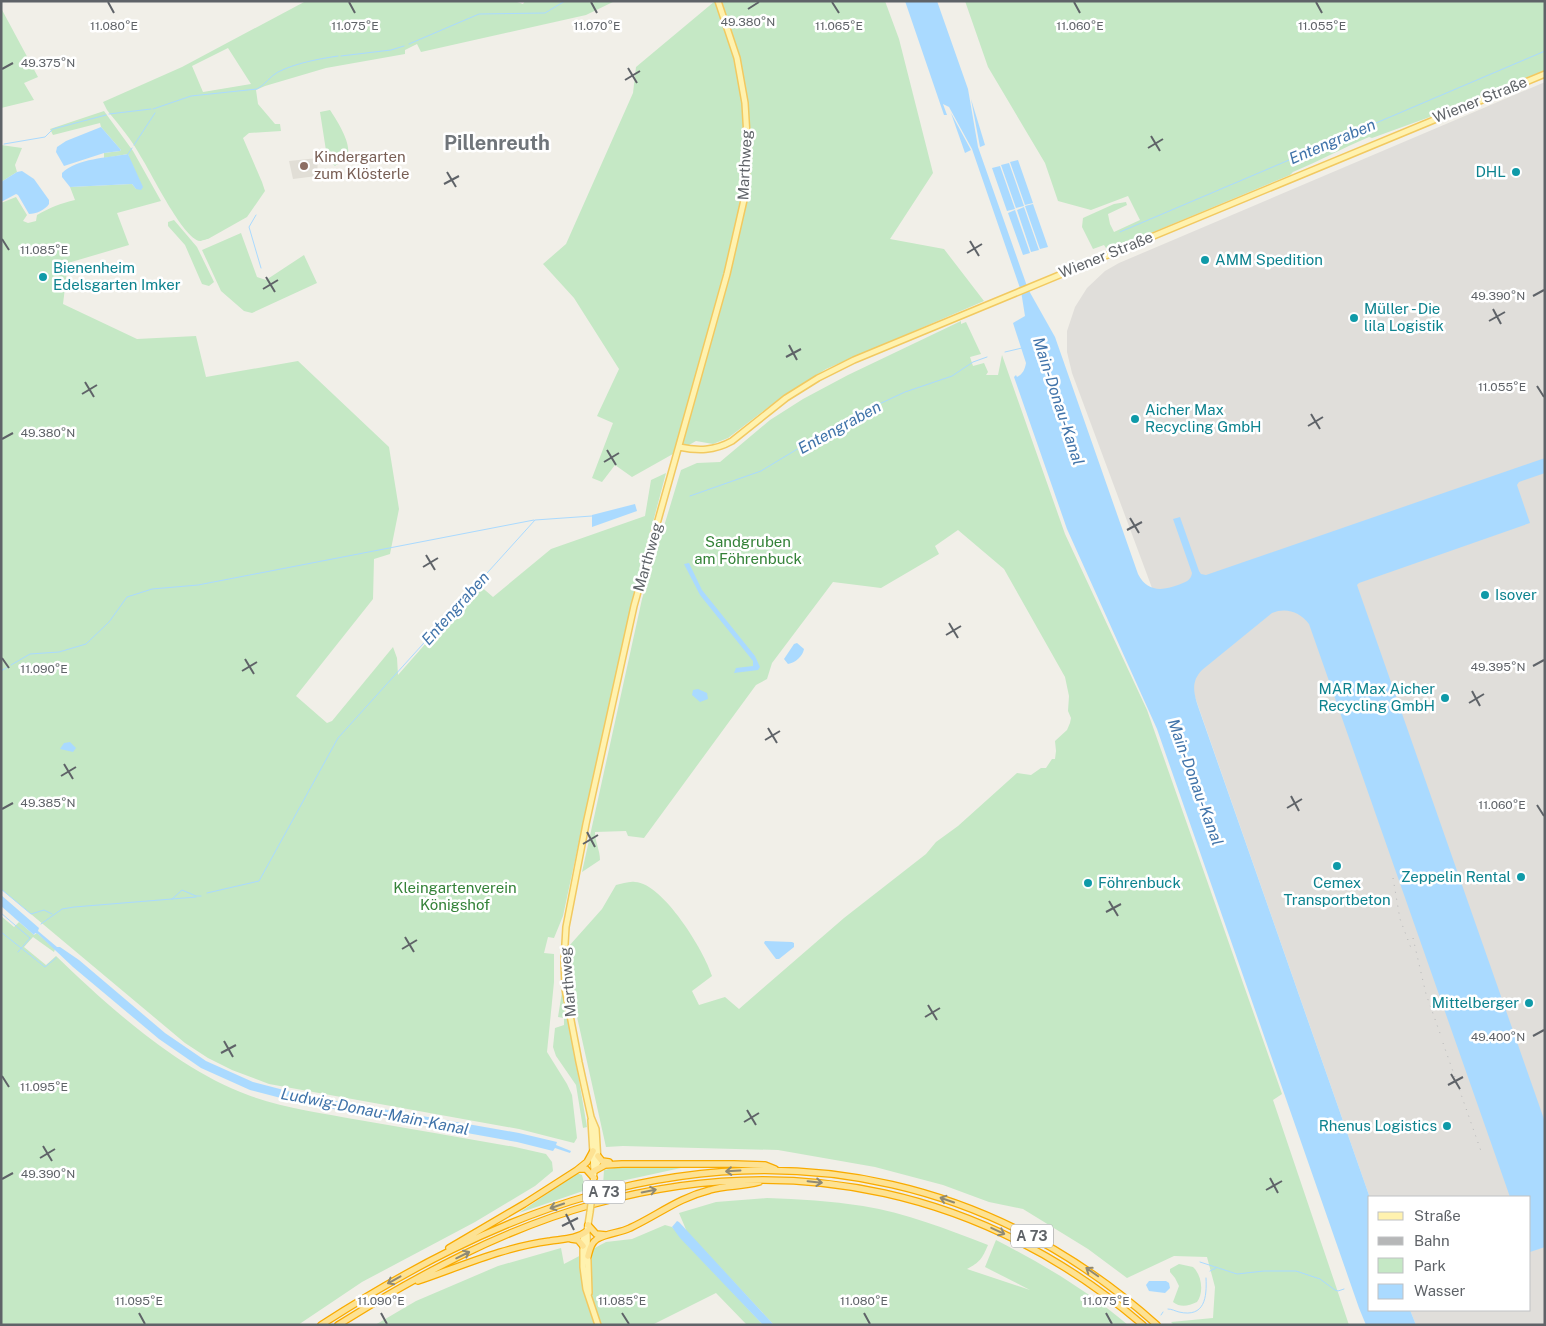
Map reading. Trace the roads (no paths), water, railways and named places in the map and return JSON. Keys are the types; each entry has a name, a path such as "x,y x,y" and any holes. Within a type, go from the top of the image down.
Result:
{"highway":[{"name":"A 73","path":"437,1257 577,1170 587,1162 594,1148"},
{"path":"598,1156 603,1161 622,1164"},
{"path":"594,1174 605,1165 622,1164 765,1165 782,1171"},
{"name":"A 73","path":"577,1170 586,1169 594,1174"},
{"name":"A 73","path":"321,1325 375,1291 437,1257 527,1217 576,1200 656,1180 703,1173 782,1171 838,1175 887,1183 920,1191 978,1211 1021,1230 1071,1258 1114,1288 1157,1325"},
{"name":"A 73","path":"338,1325 404,1285 492,1241 533,1224 594,1204 676,1186 728,1180 766,1180 820,1183 865,1189 918,1201 967,1218 1012,1237 1057,1262 1092,1284 1143,1325"},
{"name":"A 73","path":"588,1256 594,1242 608,1235 629,1229 672,1204 698,1193 726,1186 751,1184 766,1180"},
{"name":"A 73","path":"588,1228 596,1234 608,1235"},
{"path":"404,1285 488,1255 530,1244 580,1236 588,1228"},
{"path":"567,1239 578,1240 583,1246"}],"main road":[{"name":"Marthweg","path":"588,1228 594,1174 595,1126 572,1028 565,988 566,927 586,824 639,584 727,274 742,211 747,175 748,137 743,88 733,44 718,1"},
{"name":"Wiener Straße","path":"678,447 707,450 723,446 732,441 778,403 826,374 900,340 1545,74"},
{"name":"Marthweg","path":"594,1148 598,1156 594,1174"},
{"path":"588,1228 583,1246 584,1276 598,1325"},
{"path":"588,1228 590,1300"}],"water":[{"name":"Main-Donau-Kanal","path":"905,1 937,1 968,89 978,147 1028,289 1055,337 1138,574 1150,587 1161,589 1178,585 1189,580 1191,576 1192,573 1173,519 1180,517 1199,571 1201,574 1206,575 1545,458 1545,473 1519,482 1517,485 1530,523 1357,585 1545,1122 1545,1247 1531,1252 1531,1196 1510,1196 1309,624 1301,616 1292,612 1282,610 1272,613 1202,670 1194,685 1200,712 1369,1196 1368,1311 1410,1311 1416,1325 1366,1325 1359,1308 1157,729 1067,529 1014,377 1022,373 1026,363 1013,323 1025,316 1021,291 972,149 949,107 943,104 947,115 944,115"},
{"path":"971,99 985,145 980,147"},
{"path":"951,113 971,150 965,153"},
{"path":"101,127 121,150 104,153 64,166 56,152 57,147 66,141"},
{"path":"128,154 143,187 141,190 136,189 132,184 70,187 62,177 62,173 84,161"},
{"path":"1018,160 1033,203 1025,205 1010,162"},
{"path":"1009,163 1024,206 1016,208 1001,165"},
{"path":"1000,166 1015,209 1007,211 992,168"},
{"path":"22,171 34,179 49,200 49,204 43,210 29,214 16,194 1,202 1,182"},
{"path":"1033,204 1048,247 1040,249 1025,206"},
{"path":"1024,207 1039,250 1031,252 1017,210"},
{"path":"1015,210 1030,253 1023,255 1008,213"},
{"path":"635,504 637,511 592,527 592,515"},
{"path":"689,563 702,590 755,656 760,667 758,670 734,673 736,668 753,666 753,661 700,595 684,564"},
{"path":"797,643 804,649 803,652 798,659 788,664 784,659 794,644"},
{"path":"698,689 707,693 708,699 700,702 692,695 693,690"},
{"path":"70,742 76,748 73,752 60,749 64,743"},
{"name":"Ludwig-Donau-Main-Kanal","path":"1,895 39,928 38,931 57,947 60,947 79,960 165,1033 206,1061 253,1082 303,1095 519,1133 557,1142 556,1145 571,1151 570,1153 555,1148 553,1151 517,1142 300,1103 250,1090 201,1068 159,1039 73,967 38,934 35,933 34,935 1,906"},
{"path":"765,941 792,942 794,947 779,959 776,959 764,943"},
{"path":"677,1221 774,1325 763,1325 680,1238 672,1227"},
{"path":"1149,1281 1166,1281 1169,1283 1170,1288 1165,1293 1149,1291 1146,1285"}],"waterway":[{"path":"409,44 479,14 545,13 565,1"},
{"path":"341,56 391,50 404,46"},
{"name":"Entengraben","path":"1120,232 1545,51"},
{"path":"153,109 191,96 257,89 275,74 292,66 338,56"},
{"path":"109,114 151,109"},
{"path":"134,145 155,113"},
{"path":"4,144 45,137 53,129 106,115"},
{"path":"128,154 132,148"},
{"path":"256,215 249,227 261,268"},
{"name":"Entengraben","path":"1005,352 1022,348"},
{"name":"Entengraben","path":"690,496 761,471 847,419 905,392 952,376 973,362 987,357"},
{"name":"Entengraben","path":"207,893 259,881 338,738 535,520 592,516"},
{"path":"11,665 30,654 59,652 86,644 109,622 127,597 152,589 198,585 534,520"},
{"path":"1,671 8,667"},
{"path":"1,889 31,914 44,910 52,914"},
{"path":"41,924 62,909 172,899 182,890 196,896 201,896"},
{"path":"172,899 196,897"},
{"path":"1,913 30,938"},
{"path":"1,932 45,967 56,958"},
{"path":"18,952 30,938"},
{"path":"1200,1262 1237,1274 1264,1271 1296,1271 1320,1279 1335,1290 1344,1289"},
{"path":"1210,1271 1216,1268"},
{"path":"1168,1309 1188,1313 1199,1309 1205,1299 1206,1278"}],"railway":[{"path":"1393,878 1400,919 1411,948"},
{"path":"1413,938 1426,994 1441,1036"},
{"path":"1443,1043 1482,1154"}],"place":[{"name":"Kindergarten zum Klösterle","path":"304,166"},
{"name":"DHL","path":"1516,172"},
{"name":"AMM Spedition","path":"1205,260"},
{"name":"Bienenheim Edelsgarten Imker","path":"43,277"},
{"name":"Müller - Die lila Logistik","path":"1354,318"},
{"name":"Aicher Max Recycling GmbH","path":"1135,419"},
{"name":"Isover","path":"1485,595"},
{"name":"MAR Max Aicher Recycling GmbH","path":"1445,698"},
{"name":"Cemex Transportbeton","path":"1337,866"},
{"name":"Zeppelin Rental","path":"1521,877"},
{"name":"Föhrenbuck","path":"1088,883"},
{"name":"Mittelberger","path":"1529,1003"},
{"name":"Rhenus Logistics","path":"1447,1126"}],"district":[{"name":"Pillenreuth","path":"497,143"}],"park label":[{"name":"Sandgruben am Föhrenbuck","path":"748,550"},
{"name":"Kleingartenverein Königshof","path":"455,896"}]}
